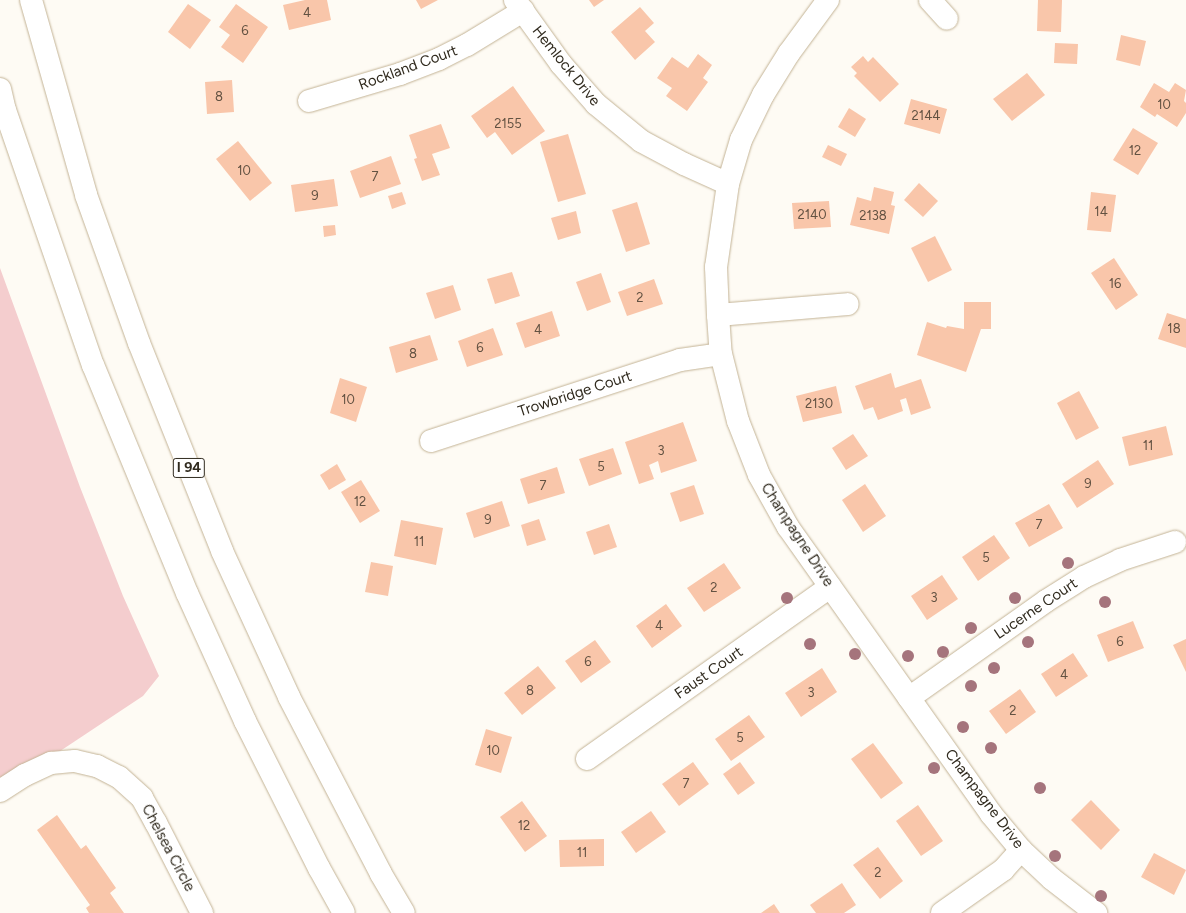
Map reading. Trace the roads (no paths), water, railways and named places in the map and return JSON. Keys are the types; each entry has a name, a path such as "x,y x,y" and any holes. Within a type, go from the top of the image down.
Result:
{"main road":[{"name":"I 94","path":"31,0 86,194 139,343 222,552 289,697 381,874 404,913"},
{"name":"Champagne Drive","path":"828,0 789,53 763,95 741,140 728,184 716,267 718,315 721,354 738,421 759,475 788,527 991,814 1022,850 1052,879 1096,913"},
{"path":"930,0 947,20"},
{"name":"Hemlock Drive","path":"519,6 561,64 596,104 640,141 684,164 728,184"},
{"name":"Rockland Court","path":"309,101 400,74 439,59 467,45 519,6"},
{"path":"0,89 5,110 93,365 187,594 245,722 319,868 344,913"},
{"path":"718,315 848,304"},
{"name":"Trowbridge Court","path":"431,442 680,360 721,354"},
{"name":"Lucerne Court","path":"908,698 1046,601 1084,577 1120,560 1175,542"},
{"name":"Faust Court","path":"587,759 830,587"},
{"name":"Chelsea Circle","path":"0,792 25,775 52,763 75,761 97,766 119,777 142,798 202,913"},
{"path":"942,913 1002,870 1022,850"}]}
